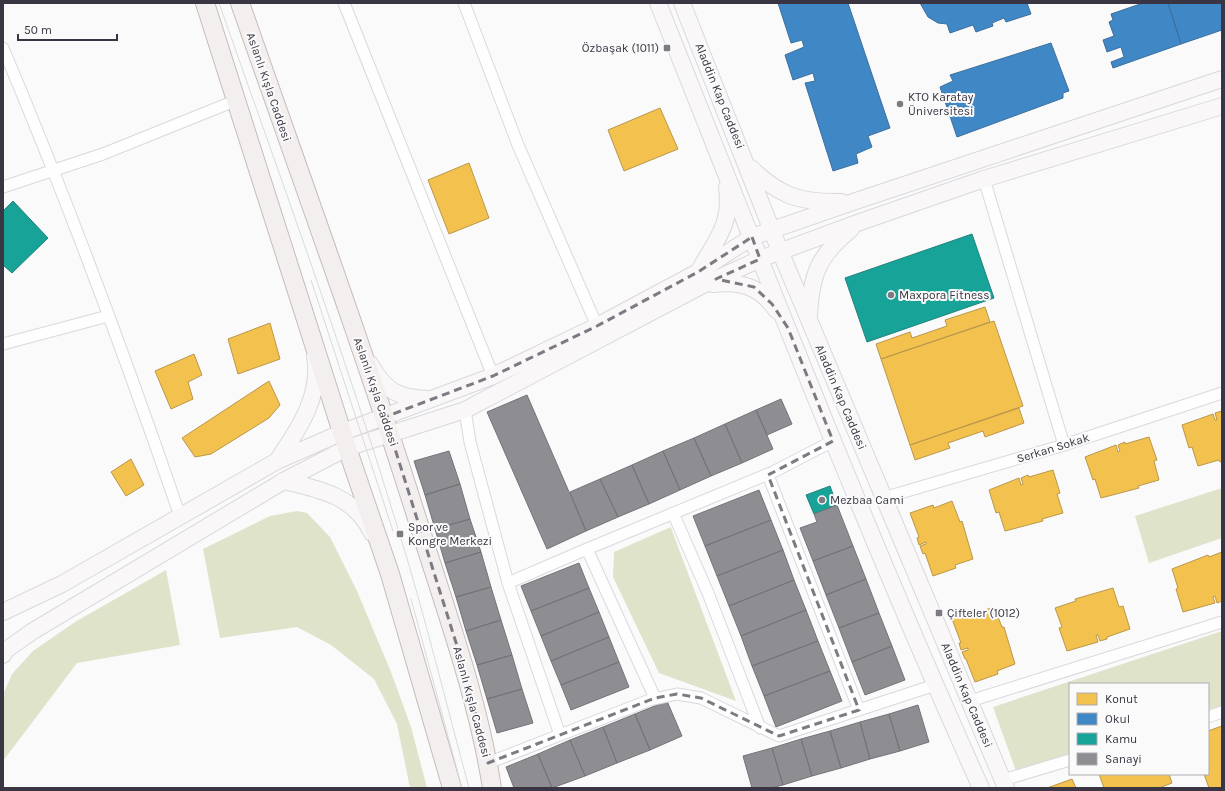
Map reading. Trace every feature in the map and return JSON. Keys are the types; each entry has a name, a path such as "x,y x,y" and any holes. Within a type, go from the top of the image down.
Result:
{"main road":[{"path":"205,3 312,339 390,574 452,788"},
{"name":"Aslanlı Kışla Caddesi","path":"240,3 391,435 464,668 488,763 492,788"}],"street":[{"path":"344,3 492,376"},
{"path":"464,3 518,145 597,326"},
{"name":"Aladdin Kap Caddesi","path":"658,3 833,440 935,685 981,788"},
{"name":"Aladdin Kap Caddesi","path":"682,3 780,251 1005,784"},
{"path":"3,48 54,169 180,516"},
{"path":"3,612 62,584 277,461 345,440 391,435 465,410 701,278 752,238 772,229 1222,79"},
{"path":"3,187 103,154 237,100"},
{"path":"3,655 6,650 33,631 283,481 345,440 385,417 492,376 701,278 760,259 860,222 984,179 1222,106"},
{"path":"746,164 768,184 792,197 823,202 853,202"},
{"path":"701,278 725,226 729,202 725,171"},
{"path":"984,179 1064,445"},
{"path":"809,320 810,290 819,264 836,241 860,222"},
{"path":"701,278 754,287 772,304 788,328"},
{"path":"3,344 108,316"},
{"path":"277,461 301,426 312,398 317,367 312,339"},
{"path":"363,352 378,379 391,390 408,398 434,399"},
{"name":"Serkan Sokak","path":"883,498 1064,445 1222,393"},
{"path":"465,410 470,442 508,583 560,735"},
{"path":"508,583 768,475 833,440"},
{"path":"768,475 859,710"},
{"path":"283,481 316,488 337,496 354,507 368,524 390,574"},
{"path":"674,513 708,593 760,728"},
{"path":"587,549 655,698"},
{"path":"970,701 1222,622"},
{"path":"488,763 655,698 677,694 702,698 760,728 779,736 935,685"},
{"path":"1209,717 1222,712"},
{"path":"1005,784 1069,760"}],"highlighted area":[{"path":"752,237 760,259 716,279 754,287 772,304 788,328 833,441 768,475 859,710 779,736 701,698 677,694 655,698 488,763 464,668 385,417 493,376 597,326 698,272"}],"green space":[{"path":"1222,488 1222,538 1149,563 1135,516"},
{"path":"297,511 307,513 330,537 357,591 391,672 411,727 427,788 410,788 397,724 374,679 331,645 297,627 220,638 203,549 270,516"},
{"path":"671,527 736,701 659,673 613,577 614,552"},
{"path":"166,570 180,645 77,663 3,761 3,695 12,674 33,651 75,622"},
{"path":"1222,631 1222,706 1209,710 1209,683 1069,683 1069,754 1016,771 993,707"}],"building: Konut":[{"path":"660,108 678,149 624,171 608,130"},
{"path":"469,163 489,218 449,234 428,180"},
{"path":"985,307 990,322 881,359 876,344 910,332 912,338 947,326 945,320"},
{"path":"994,321 1023,406 910,445 881,359"},
{"path":"270,323 280,359 238,374 228,339"},
{"path":"194,354 202,375 188,382 193,399 171,409 155,371"},
{"path":"269,381 280,405 269,418 211,454 195,457 182,438"},
{"path":"1019,408 1024,423 985,437 983,431 948,443 950,448 915,460 910,445"},
{"path":"1222,411 1222,461 1220,462 1219,460 1198,466 1192,447 1189,448 1182,425 1213,414 1215,420 1217,420 1215,413"},
{"path":"1149,437 1157,460 1154,461 1159,480 1138,486 1139,488 1101,498 1095,479 1093,480 1085,457 1116,445 1118,452 1120,451 1118,445"},
{"path":"131,459 144,485 126,496 111,472"},
{"path":"1053,470 1060,493 1057,494 1063,513 1042,519 1043,521 1005,531 999,512 996,513 989,490 1019,478 1021,485 1023,484 1021,478 1028,475 1029,477"},
{"path":"952,501 960,522 962,521 973,559 955,565 956,568 933,576 925,553 923,554 920,546 926,544 926,542 919,545 917,538 919,537 910,513 933,505 934,508"},
{"path":"1222,552 1222,601 1217,603 1215,596 1213,597 1215,603 1183,612 1172,569 1208,555 1209,557"},
{"path":"1113,588 1119,607 1123,606 1130,629 1100,641 1098,635 1096,635 1098,642 1067,651 1059,628 1062,627 1055,608 1076,601 1075,599"},
{"path":"994,607 1002,627 1004,627 1015,664 997,671 998,674 975,682 962,652 968,650 968,648 961,650 959,643 961,643 952,619 975,611 976,613"},
{"path":"1222,726 1222,788 1209,788 1204,775 1209,775 1209,731"},
{"path":"1099,775 1169,775 1172,783 1159,788 1104,788"},
{"path":"1072,779 1076,788 1047,788"}],"building: Okul":[{"path":"778,3 848,3 890,128 868,136 872,147 856,154 858,163 833,171 805,83 815,81 813,73 793,80 785,55 804,47 802,40 791,43"},
{"path":"920,3 1027,3 1031,14 1006,22 1004,18 992,23 993,26 976,32 973,25 950,33 947,24 938,23 928,17"},
{"path":"1143,3 1168,3 1181,44 1113,68 1111,62 1124,57 1121,47 1107,52 1103,40 1114,36 1109,22 1113,20 1111,14"},
{"path":"1168,3 1222,3 1222,30 1181,44"},
{"path":"1051,43 1069,91 1063,93 1063,98 957,137 940,87 953,81 950,75"}],"building: Kamu":[{"path":"13,201 48,238 12,273 3,265 3,211"},
{"path":"972,234 994,298 867,342 845,278"},
{"name":"Mezbaa Cami","path":"830,486 837,505 814,514 806,495"}],"building: Sanayi":[{"path":"527,395 586,531 547,549 487,412"},
{"path":"781,399 792,424 767,435 756,410"},
{"path":"756,410 773,449 742,463 725,424"},
{"path":"725,424 742,463 711,476 694,438"},
{"path":"694,438 711,476 680,490 663,451"},
{"path":"449,451 460,484 425,495 414,461"},
{"path":"663,451 680,490 649,504 632,465"},
{"path":"632,465 649,504 618,517 600,479"},
{"path":"600,479 618,517 586,531 570,492"},
{"path":"460,484 470,519 435,529 425,495"},
{"path":"759,490 771,520 705,546 693,516"},
{"path":"837,505 853,546 813,561 800,528 817,522 814,514"},
{"path":"470,519 481,552 445,563 435,529"},
{"path":"771,520 783,550 717,576 705,546"},
{"path":"853,546 866,579 826,595 813,561"},
{"path":"783,550 794,580 729,606 717,576"},
{"path":"481,552 491,587 456,597 445,563"},
{"path":"579,563 589,588 531,611 521,586"},
{"path":"866,579 879,613 839,628 826,595"},
{"path":"794,580 806,610 741,636 729,606"},
{"path":"491,587 501,620 466,631 456,597"},
{"path":"589,588 599,612 541,636 531,611"},
{"path":"806,610 818,641 752,666 741,636"},
{"path":"599,612 609,637 551,661 541,636"},
{"path":"879,613 892,646 852,662 839,628"},
{"path":"501,620 512,655 477,665 466,631"},
{"path":"609,637 619,662 561,685 551,661"},
{"path":"818,641 830,671 764,696 752,666"},
{"path":"892,646 905,680 865,695 852,662"},
{"path":"512,655 522,689 487,699 477,665"},
{"path":"619,662 629,687 571,710 561,685"},
{"path":"830,671 842,701 776,727 764,696"},
{"path":"522,689 533,723 497,733 487,699"},
{"path":"667,701 682,736 650,750 635,714"},
{"path":"918,705 929,742 900,751 889,714"},
{"path":"635,714 650,750 617,763 603,727"},
{"path":"889,714 900,751 870,759 860,722"},
{"path":"860,722 870,759 841,768 830,731"},
{"path":"603,727 617,763 585,776 570,740"},
{"path":"830,731 841,768 812,776 801,739"},
{"path":"801,739 812,776 783,785 772,748"},
{"path":"570,740 585,776 552,788 538,754"},
{"path":"772,748 783,785 771,788 752,788 743,756"},
{"path":"538,754 552,788 514,788 506,767"}],"tram line":[{"path":"219,3 357,399 418,595 469,788"},
{"path":"311,280 393,531"},
{"path":"411,599 462,788"}],"place":[{"name":"Özbaşak (1011)","path":"667,48"},
{"name":"KTO Karatay Üniversitesi","path":"900,104"},
{"name":"Maxpora Fitness","path":"891,295"},
{"name":"Mezbaa Cami","path":"822,500"},
{"name":"Spor ve Kongre Merkezi","path":"400,534"},
{"name":"Çifteler (1012)","path":"939,613"}]}
